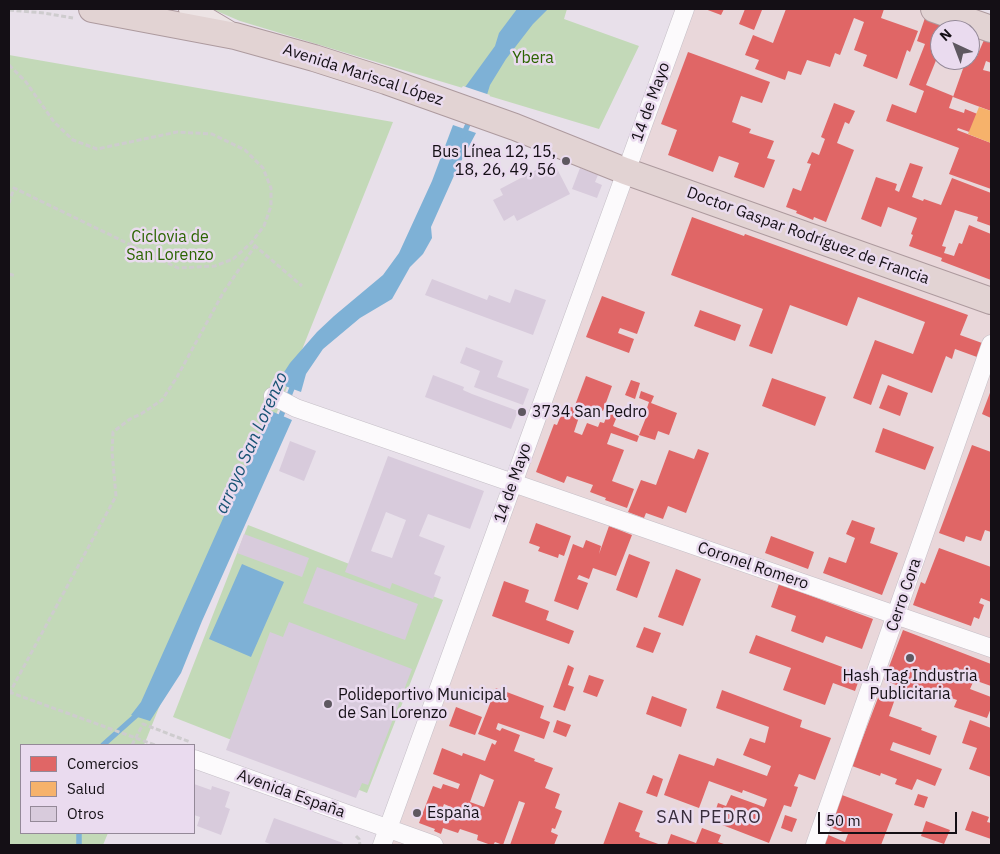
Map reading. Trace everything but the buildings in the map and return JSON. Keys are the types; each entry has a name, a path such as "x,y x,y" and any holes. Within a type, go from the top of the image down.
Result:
{"highway":[{"name":"Avenida Mariscal López","path":"92,9 235,36 314,58 515,127 625,171"},
{"path":"934,9 991,28"},
{"name":"Doctor Gaspar Rodríguez de Francia","path":"625,171 991,301"}],"main road":[{"path":"190,9 235,36"}],"street":[{"name":"14 de Mayo","path":"382,845 685,9"},
{"name":"Cerro Cora","path":"815,845 991,344"},
{"name":"Coronel Romero","path":"273,396 296,408 991,648"},
{"name":"Avenida España","path":"196,752 388,828"},
{"path":"388,828 434,845"}],"path":[{"path":"9,66 26,82 54,122 73,140 97,149 178,132 212,134 245,150 262,168 271,188 271,206 264,226 251,244 234,259 214,266 178,268 9,187"},
{"path":"9,203 14,188"},
{"path":"251,244 302,286"},
{"path":"152,744 9,693 116,496 112,452 113,432 130,419 162,400 182,368 222,292 255,246"},
{"path":"9,274 16,276"},
{"path":"133,744 143,724 181,744"}],"shaded area":[{"path":"683,9 936,9 968,20 930,20 930,70 980,70 980,24 991,28 991,845 379,845"}],"green space":[{"name":"Ybera","path":"212,9 567,9 564,19 639,46 599,129 240,21"},
{"name":"Ciclovia de San Lorenzo","path":"9,55 393,122 144,744 20,744 20,834 108,834 103,845 9,845"},
{"path":"248,525 443,600 367,793 173,717"}],"water":[{"path":"517,9 548,9 533,24 506,59 490,85 486,98 463,90 495,46 499,33"},
{"path":"453,125 476,133 457,169 431,227 432,238 423,254 410,267 392,299 360,318 323,349 306,374 301,392 277,383 290,363 317,332 383,275 399,253 432,181"},
{"path":"271,411 292,420 202,621 181,673 150,721 131,715 141,702"},
{"path":"242,564 284,582 251,657 209,639"}],"pier":[{"path":"463,86 490,95 485,100 462,92 460,90"}],"waterway":[{"name":"arroyo San Lorenzo","path":"463,136 471,117"},
{"name":"arroyo San Lorenzo","path":"279,421 294,383"},
{"name":"arroyo San Lorenzo","path":"104,744 140,712"},
{"name":"arroyo San Lorenzo","path":"79,834 79,845"}],"place":[{"name":"Bus Línea 12, 15, 18, 26, 49, 56","path":"566,161"},
{"name":"3734 San Pedro","path":"522,412"},
{"name":"Hash Tag Industria Publicitaria","path":"910,658"},
{"name":"Polideportivo Municipal de San Lorenzo","path":"328,704"},
{"name":"España","path":"417,813"}],"district":[{"name":"SAN PEDRO","path":"709,818"}]}
